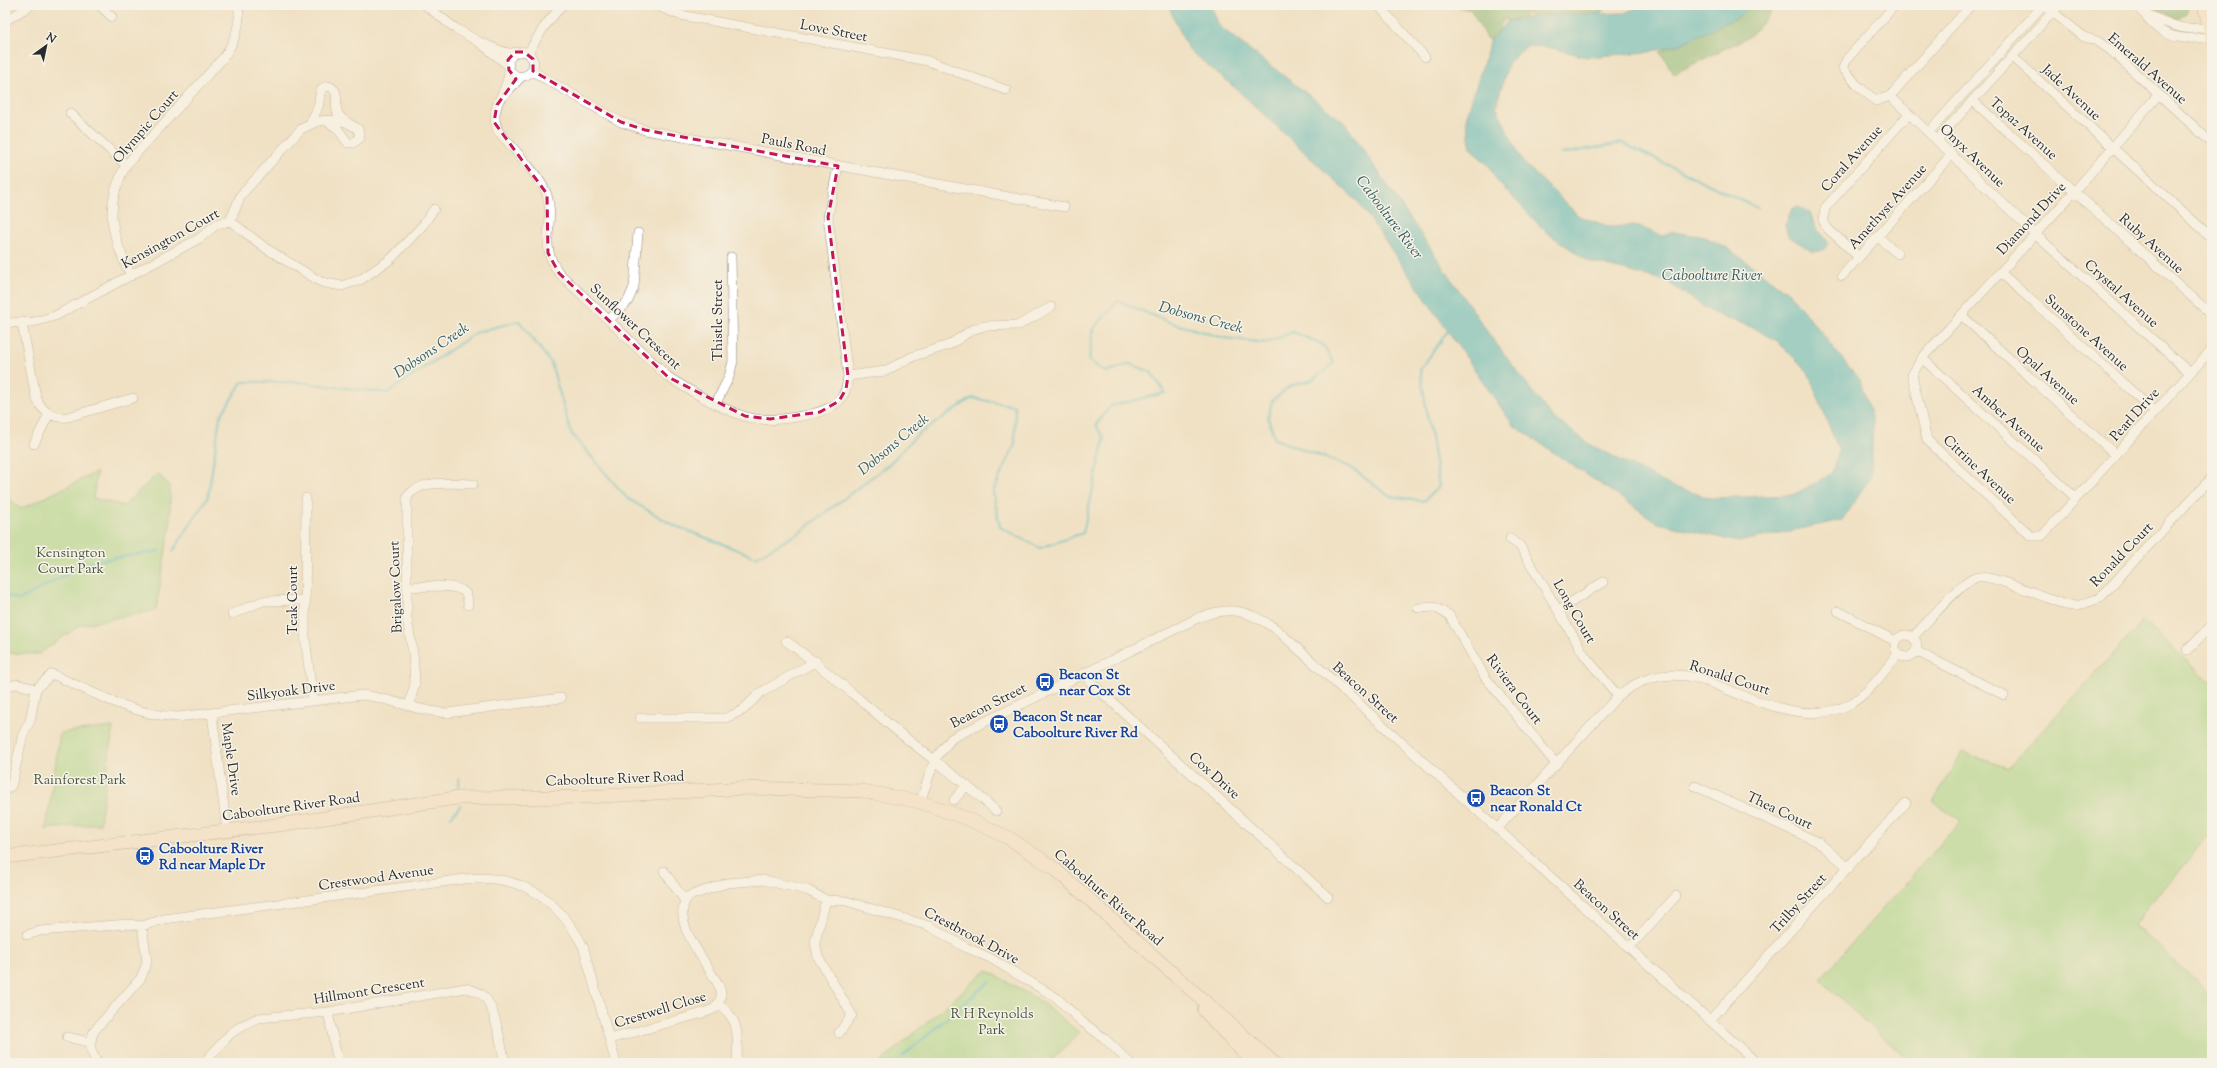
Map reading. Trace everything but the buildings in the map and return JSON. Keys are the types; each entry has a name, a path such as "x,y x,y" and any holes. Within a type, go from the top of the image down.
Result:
{"main road":[{"path":"2204,5 2211,32"},
{"name":"Caboolture River Road","path":"6,858 227,831 456,798 584,797 748,788 863,791 920,802 968,818 1009,838 1055,869 1272,1062"},
{"name":"Caboolture River Road","path":"1173,974 1247,1058 1257,1063"}],"street":[{"path":"5,21 31,5"},
{"path":"99,5 112,17"},
{"name":"Olympic Court","path":"131,276 112,231 112,199 118,181 126,165 224,57 234,43 238,26 238,5"},
{"path":"425,5 455,28 479,42 509,53 528,53 533,59 532,70 529,74 521,77 516,76 508,67 479,42"},
{"path":"528,53 544,27 562,5"},
{"name":"Love Street","path":"655,5 680,15 928,61 1006,90"},
{"path":"1378,5 1425,57"},
{"path":"1895,5 1847,59 1843,68 1857,85 1876,100 1890,96 1971,5"},
{"path":"1929,132 2043,5"},
{"name":"Emerald Avenue","path":"2043,5 2084,37 2109,49 2212,143"},
{"path":"1937,140 2059,5"},
{"path":"2135,5 2145,13 2155,27 2173,35 2191,39 2211,32"},
{"path":"508,67 511,55 515,52"},
{"name":"Jade Avenue","path":"2012,57 2212,238"},
{"name":"Sunflower Crescent","path":"508,67 509,76 494,114 494,122 498,131 541,184 547,194 549,206 547,244 552,263 668,377 685,388 745,416 756,419 770,419 820,412 839,401 846,390 848,376 828,217 838,166"},
{"name":"Pauls Road","path":"532,70 621,122 645,130 1064,207"},
{"name":"Sunflower Crescent","path":"501,98 521,77"},
{"name":"Kensington Court","path":"311,122 319,104 320,91 323,87 329,86 336,90 338,113 346,122 358,129 361,134 358,141 348,143 337,128 325,120"},
{"name":"Diamond Drive","path":"1922,358 2074,192 2158,95"},
{"name":"Onyx Avenue","path":"1890,96 2035,234"},
{"name":"Topaz Avenue","path":"1973,101 2074,192"},
{"path":"70,113 126,165"},
{"name":"Coral Avenue","path":"1859,257 1827,228 1823,220 1825,208 1909,114"},
{"name":"Kensington Court","path":"5,323 22,323 55,316 200,238 217,224 230,221 240,195 301,128 311,122 325,120 346,122"},
{"name":"Amethyst Avenue","path":"1842,276 1952,154"},
{"name":"Ruby Avenue","path":"2074,192 2212,315"},
{"path":"230,221 267,249 321,282 341,286 360,280 391,259 423,225 434,209"},
{"path":"609,320 628,301 634,287 638,233"},
{"name":"Crystal Avenue","path":"2035,234 2190,373"},
{"path":"1878,237 1898,254"},
{"name":"Thistle Street","path":"716,403 729,377 733,362 731,257"},
{"name":"Sunstone Avenue","path":"2000,272 2155,412"},
{"path":"848,376 885,371 914,356 945,347 972,330 984,326 1019,324 1051,307"},
{"name":"Opal Avenue","path":"1961,315 2116,455"},
{"path":"22,323 38,404 49,414 62,418 68,417 133,398"},
{"name":"Pearl Drive","path":"2076,498 2212,349"},
{"name":"Amber Avenue","path":"1922,358 2076,498"},
{"name":"Citrine Avenue","path":"1922,358 1912,375 1927,440 2031,536 2042,536 2076,498"},
{"path":"34,444 49,414"},
{"name":"Ronald Court","path":"1913,637 1964,585 1978,578 1992,579 2065,605 2077,606 2100,598 2212,477"},
{"name":"Brigalow Court","path":"409,706 415,683 413,653 407,619 406,506 411,492 425,484 473,484"},
{"name":"Teak Court","path":"306,498 306,637 313,701"},
{"name":"Long Court","path":"1510,539 1520,546 1585,656 1618,696"},
{"path":"1559,610 1603,582"},
{"path":"407,587 453,587 463,590 467,595 468,605"},
{"path":"232,614 263,601 305,600"},
{"name":"Riviera Court","path":"1418,608 1434,607 1449,615 1485,677 1556,764"},
{"name":"Beacon Street","path":"920,802 935,759 952,738 1213,611 1231,610 1246,612 1276,629 1757,1063"},
{"path":"1838,611 1895,641"},
{"path":"2187,650 2212,625"},
{"path":"1908,634 1913,637 1917,644 1916,651 1908,657 1898,654 1894,646 1895,641 1902,635 1908,634"},
{"path":"786,641 816,661 897,731 935,759 996,811"},
{"path":"1916,651 2004,695"},
{"name":"Ronald Court","path":"1497,829 1618,696 1643,680 1661,676 1685,675 1698,678 1786,709 1808,714 1830,712 1850,704 1858,698 1880,676 1898,654"},
{"path":"640,718 726,718 743,710 760,693 816,661"},
{"name":"Cox Drive","path":"1086,672 1091,683 1328,897"},
{"name":"Silkyoak Drive","path":"36,689 52,674 135,710 155,716 178,717 362,695 378,697 431,713 447,713 561,698"},
{"path":"5,687 17,684 36,689 30,721 23,734 11,786 5,790"},
{"name":"Maple Drive","path":"212,714 227,831"},
{"path":"954,800 967,785"},
{"name":"Thea Court","path":"1695,786 1818,842 1848,868"},
{"name":"Trilby Street","path":"1710,1020 1906,803"},
{"path":"664,871 685,901"},
{"name":"Crestwood Avenue","path":"27,935 40,931 128,924 142,926 164,919 457,880 481,878 502,880 535,892 551,903 574,930 582,946 616,1063"},
{"name":"Crestbrook Drive","path":"685,901 689,896 727,883 764,880 807,890 826,900 846,901 911,919 929,926 964,947 990,958 1057,998 1081,1021 1104,1038 1130,1063"},
{"path":"1629,948 1676,896"},
{"path":"826,900 815,942 818,957 852,1015 839,1033"},
{"name":"Crestwell Close","path":"610,1039 703,1013 714,1009 718,1004 721,996 718,985 688,931 683,916 682,907 685,901"},
{"path":"99,1063 90,1050 90,1042 94,1031 141,978 147,962 142,926"},
{"name":"Hillmont Crescent","path":"204,1063 230,1034 243,1025 258,1018 328,1012 466,988 481,994 487,1000 492,1010 505,1063"},
{"name":"Crestwell Close","path":"718,1004 730,1012 735,1020 737,1028 737,1063"},
{"path":"328,1012 338,1063"},
{"path":"67,1037 90,1042"}],"highlighted area":[{"path":"515,52 524,52 533,59 533,71 621,122 645,130 838,166 828,217 848,376 846,389 839,401 820,412 770,419 745,416 668,377 559,273 548,253 547,194 494,122 497,105 516,79 509,70 508,60"}],"green space":[{"path":"1459,5 1607,5 1601,12 1591,16 1587,16 1582,12 1576,17 1571,18 1567,13 1562,17 1551,18 1543,13 1541,18 1533,19 1526,13 1524,15 1525,21 1514,25 1505,19 1500,25 1503,38 1496,44 1486,38 1471,10 1459,7"},
{"path":"1758,5 1766,5 1771,13 1750,36 1674,74 1660,52"},
{"path":"2158,5 2190,5 2187,13 2177,20 2155,8"},
{"name":"Kensington Court Park","path":"97,472 93,498 124,506 158,473 170,487 170,525 156,610 80,625 39,654 5,653 5,495 21,509"},
{"path":"2143,621 2212,684 2212,831 2134,924 2212,995 2212,1063 1911,1063 1820,979 1961,821 1933,802 1962,752 2008,768"},
{"name":"Rainforest Park","path":"113,727 100,824 46,829 60,733"},
{"name":"R H Reynolds Park","path":"987,970 1037,999 1080,1033 1049,1063 880,1063"}],"water":[{"name":"Caboolture River","path":"1168,5 1211,5 1219,26 1345,123 1489,334 1551,416 1591,445 1671,486 1710,498 1793,495 1831,474 1839,451 1808,372 1777,341 1754,328 1713,313 1666,281 1588,261 1546,232 1497,181 1490,167 1471,149 1466,118 1491,39 1508,21 1543,15 1624,13 1644,5 1755,5 1736,18 1678,45 1649,52 1586,57 1549,47 1527,46 1509,62 1496,106 1522,161 1579,216 1611,227 1634,225 1663,236 1673,232 1705,237 1726,247 1789,293 1860,381 1873,423 1871,476 1842,520 1738,542 1658,523 1513,425 1359,203 1234,87 1188,49"},
{"path":"1798,207 1810,212 1816,228 1829,242 1823,250 1813,252 1788,236 1785,226 1792,208"}],"waterway":[{"path":"1561,154 1622,143 1758,208"},
{"name":"Dobsons Creek","path":"173,551 208,497 220,417 242,382 297,382 387,393 477,332 519,321 551,363 571,433 627,498 673,525 756,557 799,533 889,464 916,436 972,398 1015,406 1015,444 993,492 1000,527 1040,548 1083,533 1104,439 1096,425 1110,406 1165,393 1151,372 1130,364 1106,372 1089,361 1093,329 1118,301 1169,322 1224,338 1266,343 1293,332 1322,344 1334,363 1312,380 1290,386 1272,401 1268,418 1275,439 1350,467 1389,496 1424,501 1439,486 1420,370 1450,328"},
{"name":"Dobsons Creek","path":"5,595 19,600 89,562 159,551"},
{"path":"459,778 459,790"},
{"path":"451,817 460,806"},
{"path":"902,1057 990,981"},
{"path":"895,1063 899,1060"}],"place":[{"name":"Beacon St near Cox St","path":"1045,682"},
{"name":"Beacon St near Caboolture River Rd","path":"999,724"},
{"name":"Beacon St near Ronald Ct","path":"1476,798"},
{"name":"Caboolture River Rd near Maple Dr","path":"145,856"}]}
